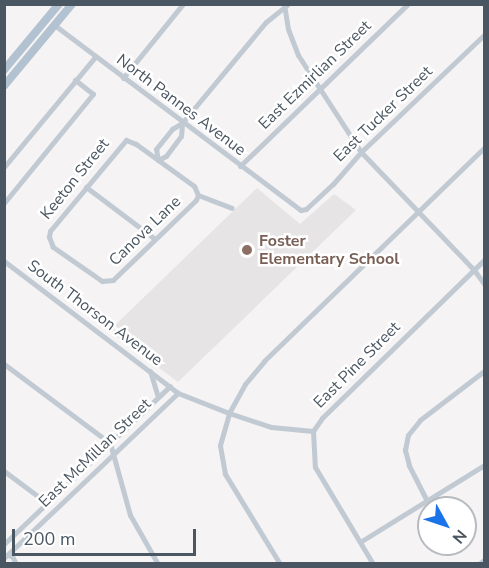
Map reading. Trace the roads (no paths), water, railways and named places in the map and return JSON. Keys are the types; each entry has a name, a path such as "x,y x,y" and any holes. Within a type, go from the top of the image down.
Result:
{"main road":[{"path":"5,68 59,4"},
{"path":"4,86 72,4"}],"street":[{"path":"123,78 183,4"},
{"name":"East Ezmirlian Street","path":"240,166 408,4"},
{"path":"286,5 288,28 298,55 361,152 417,214 474,270 484,284"},
{"path":"232,208 198,195 194,186 158,160 156,149 172,129 182,123 266,22 286,5"},
{"name":"North Pannes Avenue","path":"47,19 182,123 301,210"},
{"name":"East Tucker Street","path":"301,210 306,209 333,184 361,152 484,35"},
{"path":"4,166 95,57"},
{"path":"5,68 15,74"},
{"path":"4,203 93,94 75,80"},
{"path":"158,160 166,156 181,136 182,123"},
{"name":"Keeton Street","path":"106,281 102,281 53,247 49,237 50,231 126,140 136,144 158,160"},
{"path":"280,564 225,474 220,445 229,413 245,384 264,361 484,148"},
{"path":"86,187 155,239"},
{"name":"Canova Lane","path":"106,281 113,280 196,200 198,195"},
{"name":"East Pine Street","path":"229,413 271,427 313,431 322,418 484,260"},
{"name":"South Thorson Avenue","path":"4,261 170,386"},
{"path":"4,364 110,443 130,515 158,564"},
{"path":"149,370 158,397"},
{"path":"424,496 409,465 405,450 408,435 420,420 484,371"},
{"path":"170,386 178,393 229,413"},
{"name":"East McMillan Street","path":"4,544 170,386"},
{"name":"East McMillan Street","path":"6,555 178,393"},
{"path":"313,431 315,467 374,564"},
{"path":"431,496 484,465"},
{"path":"4,471 47,503"},
{"path":"360,542 417,505"},
{"path":"6,555 16,564"},
{"path":"479,564 484,560"}],"place":[{"name":"Foster Elementary School","path":"247,250"}]}
